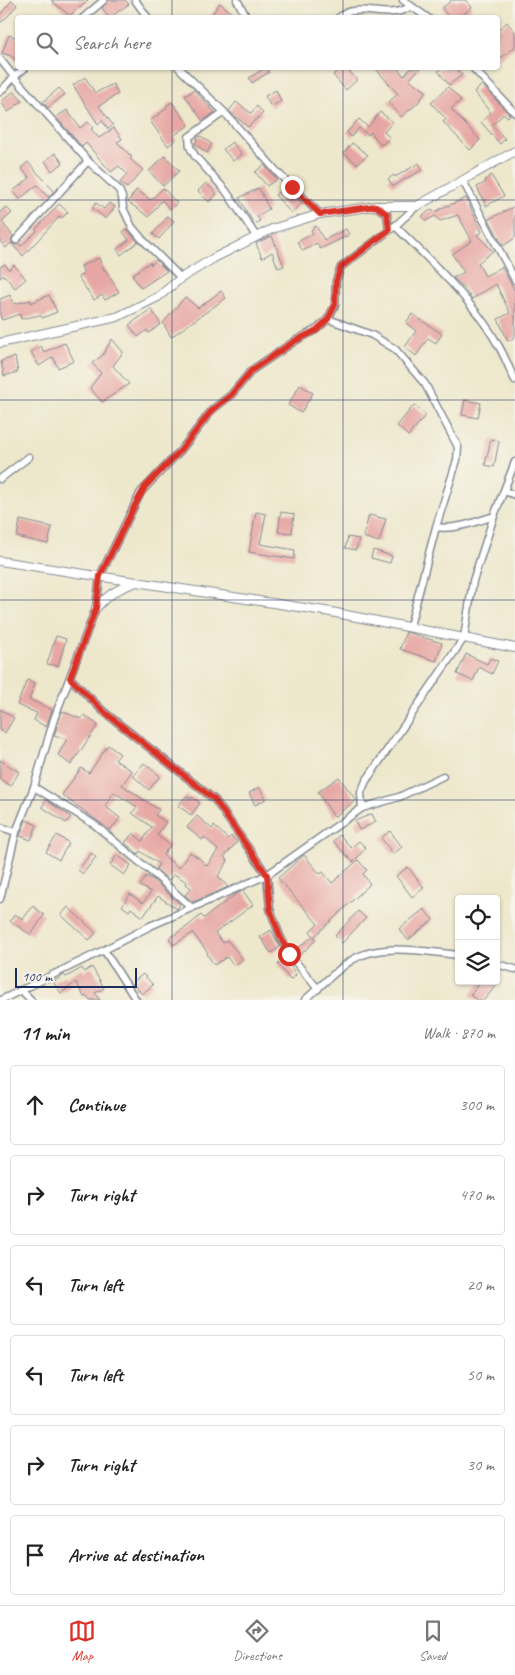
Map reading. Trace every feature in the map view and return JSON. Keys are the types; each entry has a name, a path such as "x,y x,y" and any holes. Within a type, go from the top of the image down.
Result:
{"street":[{"path":"86,15 104,0"},
{"path":"135,0 146,15"},
{"path":"237,0 245,15"},
{"path":"403,0 424,15"},
{"path":"344,15 352,11 380,13 406,10 411,6"},
{"path":"0,59 88,161 119,190 122,198 122,208 132,226 142,239 181,278"},
{"path":"0,92 23,70"},
{"path":"181,70 224,112 279,174 320,214"},
{"path":"475,70 515,113"},
{"path":"224,112 190,137 188,142 195,156 226,190 256,236"},
{"path":"0,899 16,832 34,787 54,720 96,608 100,576 142,492 181,450 212,410 231,395 257,366 295,341 317,330 328,319 335,305 336,281 341,267 395,226 417,206 515,151"},
{"path":"16,240 88,161"},
{"path":"463,181 515,280"},
{"path":"376,206 387,214 389,230"},
{"path":"0,343 117,317 158,297 181,278 214,258 272,229 320,214 376,206 417,206"},
{"path":"395,226 433,263 479,316 498,344 515,380"},
{"path":"328,319 372,335 395,349 425,384 458,447 457,460 436,527 410,626"},
{"path":"0,478 29,456"},
{"path":"362,808 361,792 366,780 464,638 473,581 494,516 515,462"},
{"path":"504,491 515,495"},
{"path":"436,527 448,529 494,516"},
{"path":"0,561 331,612 515,648"},
{"path":"96,608 116,590 137,582"},
{"path":"70,678 103,711 215,800 267,875 270,909 280,936 289,954 318,989"},
{"path":"1,1000 150,926 267,875 362,808 399,797 443,776"},
{"path":"34,787 95,825 192,908"},
{"path":"0,827 16,832"},
{"path":"104,950 136,1000"},
{"path":"305,1000 353,959 375,950 405,950 455,955"},
{"path":"500,965 515,969"},
{"path":"22,990 31,1000"}],"building":[{"path":"12,0 17,5 0,23 0,15"},
{"path":"51,0 88,0 80,8 79,6 69,15"},
{"path":"109,0 125,0 129,4 113,15 107,15 102,8"},
{"path":"452,0 465,0 472,7 463,15 447,15 442,8"},
{"path":"220,3 232,13 231,15 211,15"},
{"path":"507,22 515,32 515,47 500,58 500,28"},
{"path":"9,35 15,37 15,60 11,56 2,53"},
{"path":"262,70 269,72 252,83 249,78"},
{"path":"339,70 348,70 357,80 346,90 333,75"},
{"path":"377,70 399,70 404,76 409,70 418,70 409,80 426,91 418,103 401,117 388,102 398,94"},
{"path":"458,70 462,75 449,85 438,71"},
{"path":"85,77 95,93 113,84 118,94 99,106 113,125 108,129 102,120 98,124 73,85"},
{"path":"482,85 510,115 508,117 504,114 492,125 505,139 500,144 481,122 491,113 474,92"},
{"path":"448,87 461,100 451,109 480,140 470,150 443,122 446,119 431,103"},
{"path":"59,88 65,94 48,108 43,102"},
{"path":"194,90 215,112 203,121 185,96"},
{"path":"276,90 281,101 271,107 265,96"},
{"path":"14,91 22,101 8,112 1,102"},
{"path":"172,102 189,125 173,136 176,140 168,146 150,121"},
{"path":"236,102 251,113 257,106 263,113 248,127 229,111"},
{"path":"67,110 80,128 88,122 99,138 114,128 122,139 117,142 132,157 130,159 143,170 127,188 120,183 127,174 119,166 111,172 86,143 82,147 56,117"},
{"path":"380,112 393,122 384,132 390,138 381,145 371,132 368,135 359,128 351,137 347,132 359,119 368,127"},
{"path":"201,136 212,144 207,153 195,144 198,137"},
{"path":"232,142 242,154 233,161 223,149"},
{"path":"352,143 368,155 357,164 344,153"},
{"path":"55,153 63,163 52,171 45,161"},
{"path":"165,156 179,171 163,186 149,171"},
{"path":"28,162 54,191 48,197 37,185 20,199 13,191 30,178 21,168"},
{"path":"419,163 422,170 393,186 388,179 394,175 395,177"},
{"path":"264,165 277,179 267,186 255,172"},
{"path":"491,175 504,196 486,206 477,187 486,182 485,180"},
{"path":"206,183 217,194 209,202 198,191"},
{"path":"285,186 302,203 291,213 275,195"},
{"path":"163,188 177,203 170,209 162,200 149,217 128,202 136,190 151,200"},
{"path":"259,188 269,209 257,216 260,221 254,224 239,198"},
{"path":"466,198 482,232 477,235 493,251 478,263 485,276 502,267 515,291 515,337 508,341 498,319 510,313 496,284 472,299 464,287 453,278 464,272 452,254 472,241 458,215 440,221 435,216 426,221 422,216 432,209 435,212"},
{"path":"96,203 104,209 109,203 115,207 106,219 92,208"},
{"path":"59,204 68,212 62,218 60,216 23,256 11,243 6,248 0,241 0,212 6,207 12,213 2,222 13,236 11,239 12,243 21,246 37,231 36,229"},
{"path":"515,206 515,238 503,246 489,219"},
{"path":"168,216 174,221 159,239 153,234"},
{"path":"316,226 324,240 346,229 349,235 320,249 317,243 303,251 297,242 313,234 311,230"},
{"path":"127,229 138,242 121,255 117,249 129,240 123,232"},
{"path":"272,236 284,266 278,268 272,252 262,258 256,243"},
{"path":"99,258 104,270 119,292 105,300 102,295 94,300 78,277 84,274 81,266"},
{"path":"156,260 167,271 141,288 132,275 150,262 151,265"},
{"path":"5,264 9,270 14,265 26,279 15,288 4,275 0,278 0,267"},
{"path":"221,291 226,298 171,337 163,323 185,297 198,308"},
{"path":"10,295 14,304 31,300 31,303 49,295 57,312 42,318 40,315 21,319 20,314 2,320 0,315 0,299"},
{"path":"151,309 161,324 149,333 147,330 138,337 129,325"},
{"path":"412,314 442,334 436,343 428,338 416,356 405,347 416,331 406,323"},
{"path":"112,339 123,352 113,366 129,384 102,402 90,388 101,373 92,363 103,355"},
{"path":"65,343 74,361 58,368 53,357 39,366 31,352 41,346 44,352"},
{"path":"15,357 18,372 4,376 1,361"},
{"path":"300,385 313,393 301,413 288,405"},
{"path":"465,400 481,403 478,418 462,415"},
{"path":"414,405 426,415 408,436 397,426"},
{"path":"491,439 499,441 494,467 485,465"},
{"path":"256,512 266,514 260,544 295,550 294,559 249,552"},
{"path":"281,512 294,514 292,533 278,532"},
{"path":"369,515 386,519 379,542 363,537"},
{"path":"20,520 52,527 48,544 17,537"},
{"path":"348,537 359,539 356,550 345,548"},
{"path":"373,550 392,556 390,563 371,558"},
{"path":"406,632 442,643 436,661 400,649"},
{"path":"56,636 66,639 58,666 47,664"},
{"path":"466,654 487,664 490,658 498,661 492,674 479,667 473,681 457,674"},
{"path":"27,680 35,683 29,699 52,710 46,727 34,720 37,713 17,705"},
{"path":"0,709 14,718 5,733 0,730"},
{"path":"62,711 81,719 84,715 98,725 71,765 58,755 67,739 54,736"},
{"path":"108,745 120,754 115,760 132,771 122,785 159,810 155,815 166,822 157,835 170,845 163,855 179,868 190,852 207,866 218,850 204,837 202,840 187,827 197,816 212,829 214,826 228,839 231,836 237,842 224,857 228,861 218,876 228,887 193,902 185,895 191,888 186,884 187,882 174,874 169,880 156,869 159,864 140,851 138,854 125,843 133,833 142,841 152,827 132,813 137,807 114,792 105,806 120,818 110,830 62,795 81,768 89,773"},
{"path":"0,760 19,772 11,786 0,779"},
{"path":"144,763 160,776 149,790 133,776"},
{"path":"339,777 356,800 334,817 318,792"},
{"path":"259,787 266,799 255,805 249,793"},
{"path":"186,796 191,799 192,797 200,803 191,815 178,806"},
{"path":"46,800 71,817 66,823 42,807"},
{"path":"372,814 376,822 359,830 355,821"},
{"path":"26,820 37,825 31,840 20,836"},
{"path":"390,831 402,847 393,854 381,838"},
{"path":"57,835 69,843 59,860 46,852"},
{"path":"340,835 351,848 359,841 366,848 353,862 333,841"},
{"path":"91,853 96,857 83,874 78,870"},
{"path":"117,855 131,865 124,875 110,865"},
{"path":"304,855 320,874 323,872 332,883 358,860 367,870 363,874 370,884 314,937 316,940 298,957 293,952 313,936 310,931 318,924 278,878"},
{"path":"408,867 424,888 412,897 396,876"},
{"path":"146,876 180,904 177,909 158,896 143,917 131,908 129,911 122,906 130,894 143,903 151,892 140,886"},
{"path":"243,891 253,905 215,933 223,943 227,940 243,959 234,966 227,957 214,965 208,953 193,933 173,945 169,938 201,915 204,918 236,894"},
{"path":"33,906 44,915 31,935 10,921 15,914 23,919"},
{"path":"68,907 96,933 89,940 61,915"},
{"path":"424,909 433,920 408,940 399,929"},
{"path":"358,911 366,918 342,943 335,936"},
{"path":"271,930 280,947 271,953 260,937"},
{"path":"286,958 296,975 290,980 278,964"},
{"path":"92,967 104,988 95,993 100,1000 90,1000 87,996 84,997 76,982 61,993 53,982 64,975 66,977 82,968 84,972"},
{"path":"143,974 153,985 142,994 132,983"},
{"path":"478,985 497,985 484,1000 477,1000 470,995"}],"route":[{"path":"289,954 270,909 267,875 215,800 103,711 70,678 96,608 100,576 145,487 181,450 212,410 231,395 252,370 295,341 317,330 328,319 335,305 337,274 341,267 389,230 387,214 376,206 320,214 292,187"}]}
